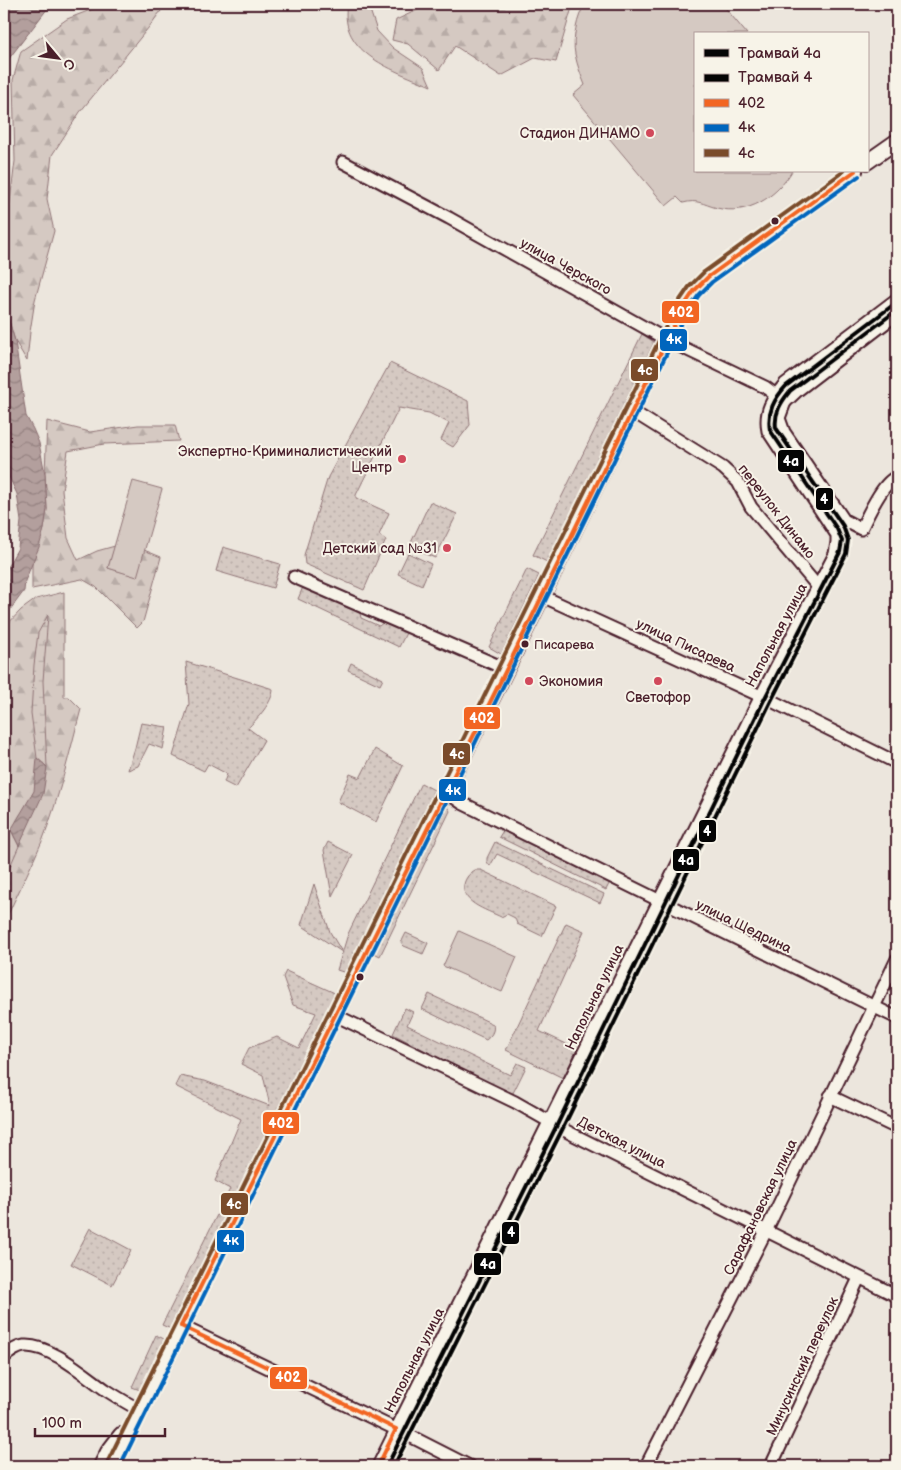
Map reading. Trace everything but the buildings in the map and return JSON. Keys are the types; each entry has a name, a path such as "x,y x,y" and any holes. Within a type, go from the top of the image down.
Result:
{"main road":[{"path":"868,161 897,141"},
{"path":"113,1466 682,310 694,291 708,277 854,172"},
{"path":"101,1466 108,1452 140,1410"}],"street":[{"name":"улица Черского","path":"343,162 449,218 667,340 765,387 780,398"},
{"path":"897,299 785,384 780,398 779,418 784,432 844,520 861,529 883,488 897,476"},
{"path":"780,398 798,390 897,314"},
{"name":"Напольная улица","path":"378,1466 658,900 835,554 837,535 768,431 766,422 780,398"},
{"name":"переулок Динамо","path":"632,411 723,468 738,482 751,507 818,587"},
{"path":"294,577 506,669"},
{"name":"улица Писарева","path":"542,596 761,696 897,763"},
{"name":"улица Щедрина","path":"445,791 458,801 897,1018"},
{"name":"Сарафановская улица","path":"646,1466 766,1231 897,959"},
{"name":"Детская улица","path":"335,1015 449,1070 566,1131 897,1296"},
{"path":"830,1096 897,1128"},
{"name":"Минусинский переулок","path":"771,1466 859,1278"},
{"path":"181,1326 469,1466"},
{"path":"4,1357 9,1352 22,1346 40,1348 78,1369 106,1390 140,1410"}],"green space":[{"path":"106,4 166,4 80,112 52,155 47,199 54,231 35,300 27,361 15,341 4,304 4,250 15,161 13,80 21,51 67,19"},
{"path":"347,4 368,4 377,31 393,48 423,68 431,86 387,67 360,48 351,36 347,21"},
{"path":"430,4 573,4 556,62 535,58 501,76 455,46 439,70 408,44 392,40 396,20"},
{"name":"Стадион ДИНАМО","path":"585,4 722,4 745,32 694,32 694,172 791,172 786,180 770,196 750,207 728,210 696,202 683,203 677,197 666,206 573,95 585,85 574,48 575,35"},
{"path":"642,334 654,342 547,562 533,555"},
{"path":"390,363 468,401 470,425 453,447 441,440 449,423 429,413 399,408 356,495 356,498 389,513 379,535 386,540 364,590 305,564 304,555 328,477"},
{"path":"47,421 90,432 138,425 175,425 179,441 104,444 68,451 62,490 68,538 78,560 97,551 115,546 108,568 136,576 144,550 161,557 143,622 137,628 96,587 82,579 32,589 32,564 44,529 47,509 45,474"},
{"path":"133,481 162,489 137,577 108,568"},
{"path":"430,502 457,514 435,558 409,547"},
{"path":"223,547 280,564 273,588 216,571"},
{"path":"408,553 431,564 422,585 398,574"},
{"path":"527,569 539,575 501,654 489,647"},
{"path":"303,587 359,609 361,618 379,626 385,621 407,631 399,647 298,599"},
{"path":"64,592 64,697 69,697 81,709 49,823 4,923 4,628 21,610 36,599"},
{"path":"48,615 43,681 47,767 37,758 31,713 38,633"},
{"path":"186,662 273,689 267,705 248,728 264,740 236,788 224,782 227,774 208,764 204,771 173,756 189,704"},
{"path":"351,663 383,679 380,685 348,670"},
{"path":"141,723 167,727 163,749 149,744 138,766 128,770 135,748"},
{"path":"375,749 403,766 376,822 338,802 350,774 360,778"},
{"path":"421,783 434,790 346,973 337,970 348,934"},
{"path":"446,805 450,811 380,956 374,953"},
{"path":"504,829 610,882 606,890 499,837"},
{"path":"11,830 19,846 4,880 4,846"},
{"path":"328,842 353,855 332,896 324,850"},
{"path":"495,842 604,894 600,903 497,854 490,866 487,858"},
{"path":"475,870 481,870 556,906 542,936 517,924 515,918 507,914 501,917 469,900 465,894 465,881"},
{"path":"314,884 330,932 342,952 301,925"},
{"path":"566,923 584,931 539,1031 577,1049 563,1078 506,1050"},
{"path":"459,931 517,957 502,992 443,966"},
{"path":"406,933 428,943 423,954 401,943"},
{"path":"286,971 337,994 171,1329 162,1325 230,1189 215,1181 241,1119 175,1086 180,1076 205,1081 270,1106 263,1075 241,1064 249,1048 277,1037 299,1048 316,1013 293,1005 283,977"},
{"path":"429,994 493,1024 491,1035 486,1040 422,1009"},
{"path":"405,1008 413,1012 407,1025 510,1075 517,1063 526,1067 512,1095 393,1034"},
{"path":"90,1228 131,1250 112,1285 71,1264"},
{"path":"156,1335 166,1340 140,1390 132,1387"}],"water":[{"path":"6,4 51,4 4,65 4,6"},
{"path":"4,304 15,341 26,416 39,443 45,474 47,509 39,547 25,581 24,591 4,618 4,573 18,548 21,521 17,494 4,466"},
{"path":"37,758 47,767 43,794 19,846 11,830 34,791"}],"tram line":[{"name":"4a","path":"387,1466 557,1125 765,698 840,552 842,541 837,529 770,430 769,423 772,406 786,386 897,302"},
{"name":"4","path":"394,1466 563,1128 771,701 846,554 848,540 843,526 776,428 776,417 779,408 790,391 897,310"}],"transit line":[{"name":"4с","path":"107,1463 676,306 689,287 704,272 843,172"},
{"name":"402","path":"181,1326 509,664 682,309 694,291 708,277 854,172"},
{"name":"4к","path":"120,1466 687,312 699,295 712,282 859,176"},
{"name":"402","path":"181,1326 396,1429"},
{"name":"402","path":"378,1466 396,1429"}],"place":[{"name":"Стадион ДИНАМО","path":"650,133"},
{"name":"Экспертно-Криминалистический Центр","path":"402,459"},
{"name":"Детский сад №31","path":"447,548"},
{"name":"Писарева","path":"525,644"},
{"name":"Экономия","path":"529,681"},
{"name":"Светофор","path":"658,681"}]}
